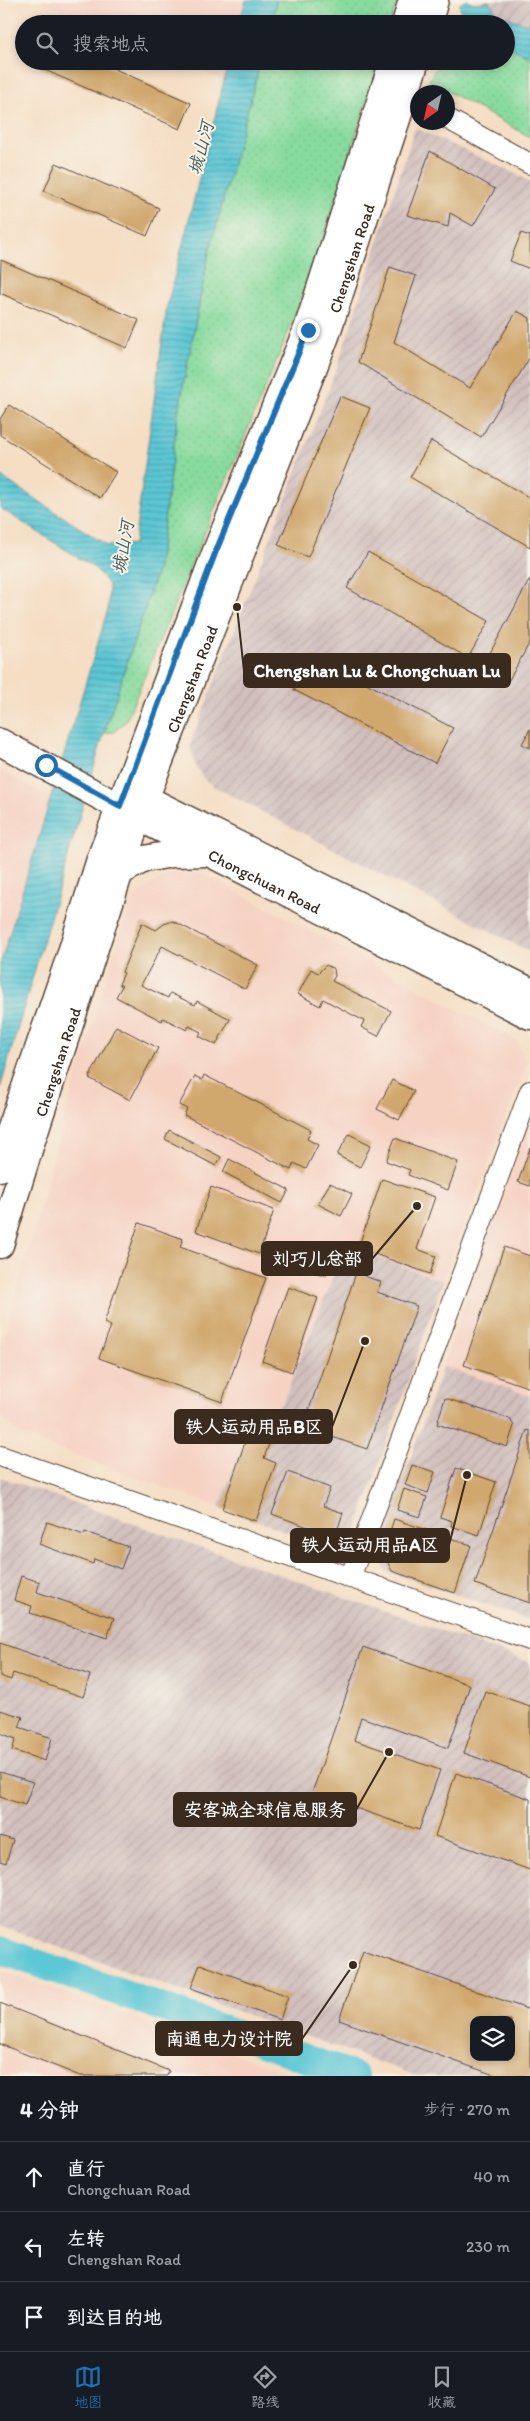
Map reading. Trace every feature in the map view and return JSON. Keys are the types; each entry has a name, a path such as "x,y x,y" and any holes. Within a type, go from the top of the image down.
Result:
{"main road":[{"path":"408,15 412,0"},
{"path":"431,15 435,0"},
{"name":"Chengshan Road","path":"395,70 402,96"},
{"name":"Chengshan Road","path":"0,1168 9,1134 69,959 100,859 123,797 326,336 402,96 412,70"},
{"name":"Chongchuan Road","path":"0,724 48,758 123,797 530,991"},
{"name":"Chongchuan Road","path":"0,742 48,758"},
{"name":"Chengshan Road","path":"0,1246 32,1140 120,872 123,797"},
{"name":"Chongchuan Road","path":"123,797 210,853 530,1016"},
{"path":"120,872 144,859 172,854 210,853"}],"street":[{"path":"455,123 530,164"},
{"path":"350,1578 530,1091"},
{"path":"0,1456 530,1640"}],"shaded area":[{"path":"39,0 246,0 242,15 73,15"},
{"path":"486,0 530,0 530,25 515,20 515,15 497,14"},
{"path":"200,70 226,70 223,80"},
{"path":"414,130 419,130 504,168 530,182 530,952 213,786 204,779 195,765 190,745 338,365"},
{"path":"0,771 52,797 0,965"},
{"path":"198,871 517,1041 527,1063 443,1281 346,1245 283,1402 276,1408 258,1406 219,1507 25,1437 0,1417 0,1352 70,1098 131,899 167,874"},
{"path":"530,1116 530,1396 443,1366"},
{"path":"346,1245 443,1281 353,1539 332,1548 219,1507 258,1406 276,1408 283,1402"},
{"path":"443,1366 530,1396 530,1620 386,1571 377,1553"},
{"path":"0,1477 530,1662 530,2076 417,2076 0,1926"},
{"path":"0,1970 297,2076 0,2076"}],"green space":[{"path":"277,0 398,0 393,15 273,15"},
{"path":"515,50 530,56 530,137 455,95 455,85 436,85 429,81 434,70 515,70"},
{"path":"259,70 376,70 322,244 289,331 126,721 114,732 104,733 158,568 178,413 209,252"}],"water":[{"path":"246,0 277,0 273,15 242,15"},
{"path":"466,0 475,3 489,1 497,14 500,15 464,15 459,5"},
{"path":"515,20 530,25 530,56 515,50"},
{"name":"城山河","path":"227,70 259,70 209,252 178,413 158,568 104,733 0,1089 0,965 108,609 109,586 96,569 0,508 0,476 108,546 134,544 167,306"}],"building":[{"path":"45,70 117,70 191,103 180,129"},
{"path":"430,151 495,189 473,226 450,213 448,227 407,215"},
{"path":"56,163 159,208 147,236 44,191"},
{"path":"521,233 530,236 530,269 510,261"},
{"path":"1,260 139,320 127,348 0,293"},
{"path":"390,267 416,276 394,342 470,388 517,311 530,318 530,357 481,437 358,362"},
{"path":"340,396 370,408 308,557 278,545"},
{"path":"9,405 116,472 100,498 0,435 0,419"},
{"path":"431,441 530,498 530,547 410,477"},
{"path":"368,552 489,621 468,658 347,588"},
{"path":"530,579 530,642 509,680 483,666"},
{"path":"312,655 453,728 435,763 294,690"},
{"path":"530,729 530,748 522,744"},
{"path":"173,921 258,965 245,989 162,946 141,985 168,998 170,993 195,1005 197,1001 230,1019 216,1045 199,1036 201,1032 189,1026 187,1030 163,1018 162,1021 116,997 122,986 119,984 124,973 122,972 142,923 156,930 164,924"},
{"path":"326,965 334,969 335,976 332,981 391,1011 378,1036 361,1027 364,1021 323,999 320,1006 298,994 311,969 318,973"},
{"path":"116,1026 158,1048 130,1100 89,1078"},
{"path":"204,1075 311,1130 307,1139 318,1145 306,1169 294,1163 291,1170 184,1115 187,1109 179,1105 195,1076 202,1080"},
{"path":"392,1080 414,1091 399,1120 377,1109"},
{"path":"169,1130 221,1157 216,1166 165,1139"},
{"path":"349,1134 371,1145 360,1167 337,1155"},
{"path":"395,1138 458,1162 448,1190 408,1175 410,1170 386,1161"},
{"path":"530,1148 530,1186 518,1182"},
{"path":"229,1159 289,1190 282,1203 223,1172"},
{"path":"382,1179 435,1197 417,1249 436,1256 430,1274 358,1248"},
{"path":"330,1183 352,1194 341,1216 318,1204"},
{"path":"211,1187 274,1210 259,1254 196,1231"},
{"path":"139,1223 183,1239 180,1247 266,1278 222,1402 99,1358 111,1326 104,1323"},
{"path":"504,1247 530,1256 530,1388 464,1365"},
{"path":"303,1248 332,1258 326,1276 297,1266"},
{"path":"356,1273 381,1282 377,1292 417,1306 367,1449 303,1427"},
{"path":"288,1287 318,1298 292,1372 262,1361"},
{"path":"445,1398 510,1419 514,1426 507,1447 437,1424"},
{"path":"253,1419 275,1427 264,1458 276,1463 256,1521 222,1509"},
{"path":"527,1430 530,1431 530,1603 475,1584"},
{"path":"412,1465 435,1472 428,1493 405,1485"},
{"path":"456,1468 496,1482 479,1535 451,1526 452,1521 440,1517"},
{"path":"288,1472 330,1488 323,1506 343,1513 335,1537 272,1514"},
{"path":"404,1489 427,1497 420,1517 397,1510"},
{"path":"394,1519 471,1545 455,1593 392,1571 383,1553"},
{"path":"47,1522 84,1535 85,1532 129,1547 121,1569 94,1559 93,1564 39,1544"},
{"path":"21,1576 40,1582 37,1592 114,1618 107,1638 30,1613 32,1606 14,1600"},
{"path":"0,1643 90,1675 83,1697 13,1673 11,1680 0,1676"},
{"path":"363,1647 470,1685 448,1748 361,1717 354,1740 440,1770 419,1830 312,1793"},
{"path":"485,1691 530,1706 530,1777 464,1753"},
{"path":"0,1710 23,1717 19,1727 52,1738 45,1761 12,1750 16,1739 0,1733"},
{"path":"0,1772 33,1782 25,1805 0,1797"},
{"path":"456,1773 530,1799 530,1870 435,1836"},
{"path":"0,1836 13,1840 6,1863 0,1861"},
{"path":"363,1951 530,2010 530,2076 497,2076 339,2020"},
{"path":"200,1964 288,1996 280,2020 191,1988"},
{"path":"0,2003 169,2071 167,2076 80,2076 0,2044"}],"waterway":[{"path":"0,1950 355,2076"}],"place":[{"name":"Chengshan Lu & Chongchuan Lu","path":"237,607"},
{"name":"刘巧儿总部","path":"417,1206"},
{"name":"铁人运动用品B区","path":"365,1341"},
{"name":"铁人运动用品A区","path":"467,1475"},
{"name":"安客诚全球信息服务","path":"389,1752"},
{"name":"南通电力设计院","path":"353,1965"}],"route":[{"path":"46,765 120,806 125,788 216,551 308,330"}]}
